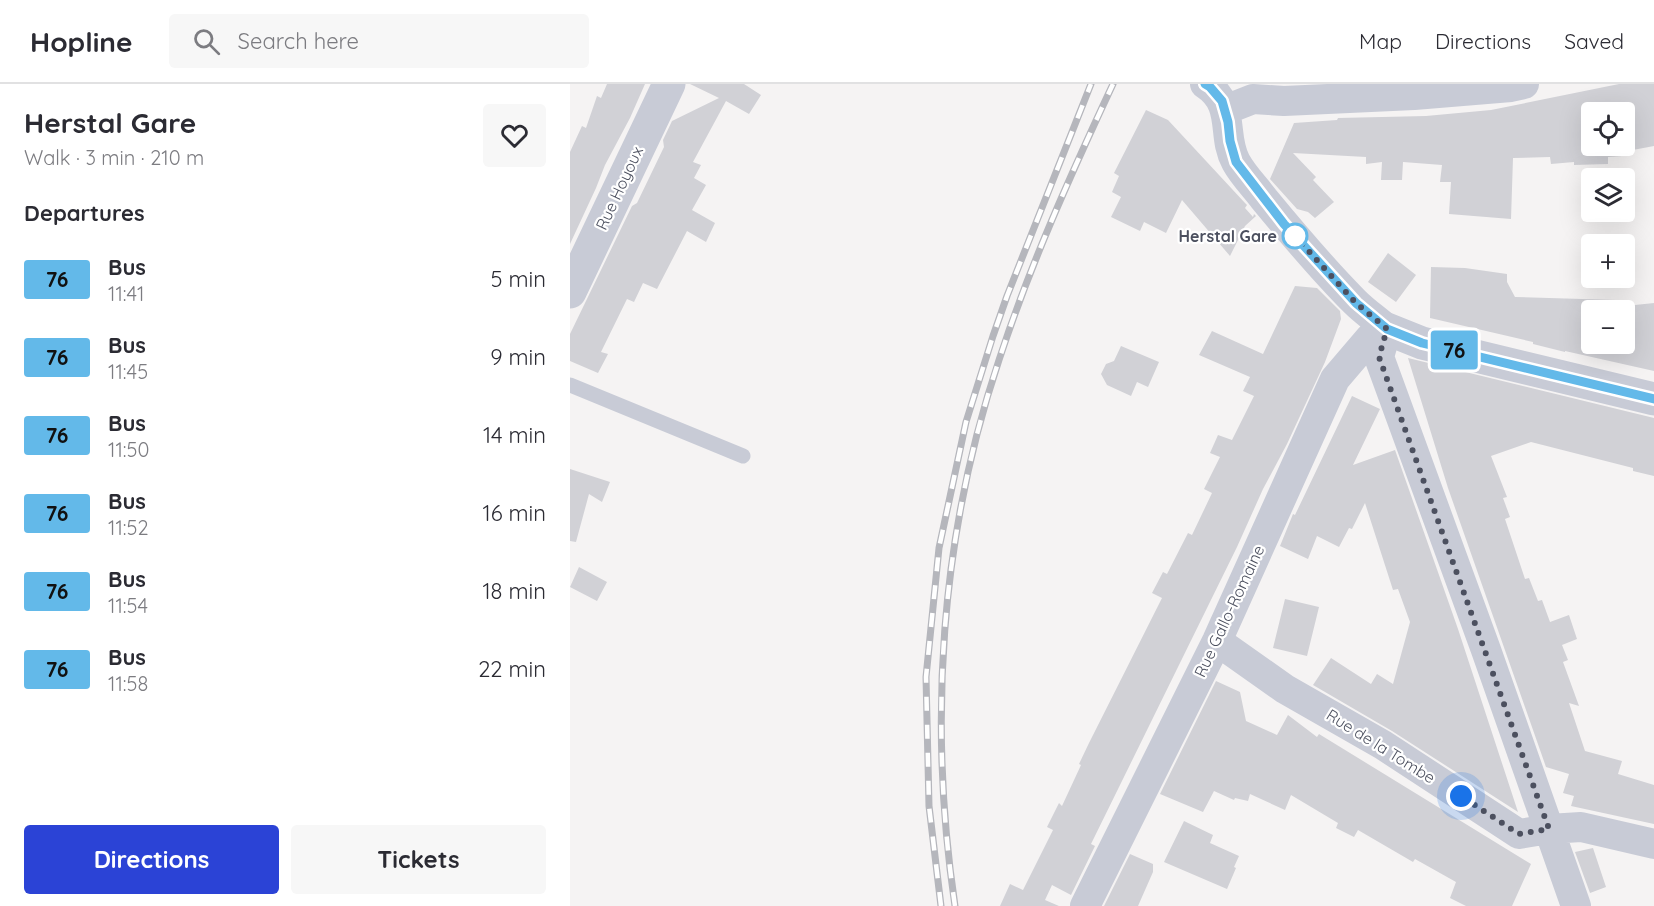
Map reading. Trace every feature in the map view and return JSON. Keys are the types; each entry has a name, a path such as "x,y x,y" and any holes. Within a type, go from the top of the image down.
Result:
{"street":[{"name":"Rue Hoyoux","path":"570,292 669,84"},
{"path":"1213,91 1253,99 1284,101 1414,95 1524,84"},
{"path":"1213,91 1228,122 1236,162 1284,224 1356,303 1387,329 1422,343 1654,399"},
{"path":"1387,329 1379,357 1576,906"},
{"name":"Rue Gallo-Romaine","path":"1085,906 1217,641 1335,379 1370,338 1387,329"},
{"name":"Rue de la Tombe","path":"1217,641 1285,688 1383,745 1519,834 1581,827 1654,844"}],"lane":[{"path":"570,384 743,456"}],"building":[{"path":"607,84 645,84 605,165 570,244 570,152 582,126 586,128 597,96 601,98"},
{"path":"690,84 744,84 761,95 749,114 726,101 693,162 701,165 694,178 706,185 692,210 715,223 706,242 687,231 657,289 643,283 634,302 627,299 601,352 608,354 598,373 570,361 570,334 632,206 637,203 664,147 663,140 672,121 719,98"},
{"path":"1619,84 1654,84 1654,146 1635,150 1635,102 1581,102 1581,156 1622,156 1608,157 1608,164 1574,165 1574,162 1551,164 1550,157 1513,158 1511,219 1449,214 1451,182 1440,182 1442,165 1403,162 1402,180 1381,180 1382,162 1366,164 1366,157 1293,153 1316,177 1313,180 1334,202 1315,218 1308,212 1297,209 1270,179 1294,123 1337,120 1338,118 1426,116 1491,110"},
{"path":"1146,110 1168,120 1247,205 1245,208 1253,217 1254,214 1256,216 1245,226 1230,256 1182,200 1166,233 1144,222 1140,231 1111,217 1121,197 1112,192 1119,176 1114,173"},
{"path":"1388,253 1416,275 1396,302 1368,282"},
{"path":"1431,267 1465,268 1507,274 1507,282 1515,297 1616,300 1581,300 1581,354 1635,354 1635,305 1654,303 1654,371 1565,352 1533,344 1533,342 1430,318"},
{"path":"1295,286 1317,288 1340,311 1341,319 1325,362 1287,444 1091,844 1095,846 1071,895 1052,885 1045,900 1059,906 1000,906 1010,884 1023,890 1053,830 1047,827 1059,803 1062,806 1089,743 1162,598 1152,593 1163,572 1167,574 1188,533 1192,535 1212,493 1204,489 1220,457 1210,453 1218,435 1232,440 1254,396 1243,391 1250,377 1199,355 1212,331 1263,354"},
{"path":"1121,346 1159,362 1148,387 1137,382 1131,396 1107,385 1101,374 1106,364 1114,361"},
{"path":"1408,358 1654,418 1654,476 1633,471 1633,468 1531,442 1491,456 1507,497 1503,498 1510,517 1505,519 1525,579 1529,578 1538,601 1542,600 1550,622 1569,615 1577,639 1562,645 1568,660 1563,662 1579,706 1569,703 1585,751 1622,761 1618,774 1654,785 1654,824 1571,806 1574,796 1563,793 1569,774 1546,767 1448,488"},
{"path":"1352,396 1380,409 1353,465 1395,450 1458,629 1518,812 1392,731 1313,685 1331,658 1371,684 1377,674 1393,684 1410,622 1398,589 1393,590 1365,503 1352,529 1349,528 1339,547 1317,536 1308,559 1280,546 1293,514 1295,515"},
{"path":"570,469 610,482 602,502 589,494 576,542 570,541"},
{"path":"579,567 607,582 597,601 570,587"},
{"path":"1285,599 1319,607 1307,656 1273,648"},
{"path":"1216,681 1240,692 1246,721 1277,735 1288,715 1317,737 1319,734 1531,864 1512,906 1466,906 1450,898 1456,882 1415,859 1413,862 1358,830 1354,837 1336,828 1338,823 1291,795 1285,810 1250,794 1248,801 1235,798 1234,800 1214,791 1203,812 1160,794"},
{"path":"1184,821 1213,835 1210,843 1239,856 1227,889 1164,862"},
{"path":"1593,848 1606,887 1590,893 1575,852"},
{"path":"1130,854 1153,864 1153,872 1138,906 1104,906"}],"railway":[{"path":"941,906 929,806 926,677 939,548 966,422 993,336 1091,84"},
{"path":"955,906 942,768 942,699 945,630 952,562 963,494 979,426 1024,289 1113,84"}],"bus line":[{"name":"76","path":"1205,84 1222,101 1236,162 1284,224 1356,303 1387,329 1422,343 1654,399"}],"place":[{"name":"Herstal Gare","path":"1295,236"}],"route":[{"path":"1295,236 1356,303 1387,329 1379,357 1549,829 1519,834 1461,796"}]}
